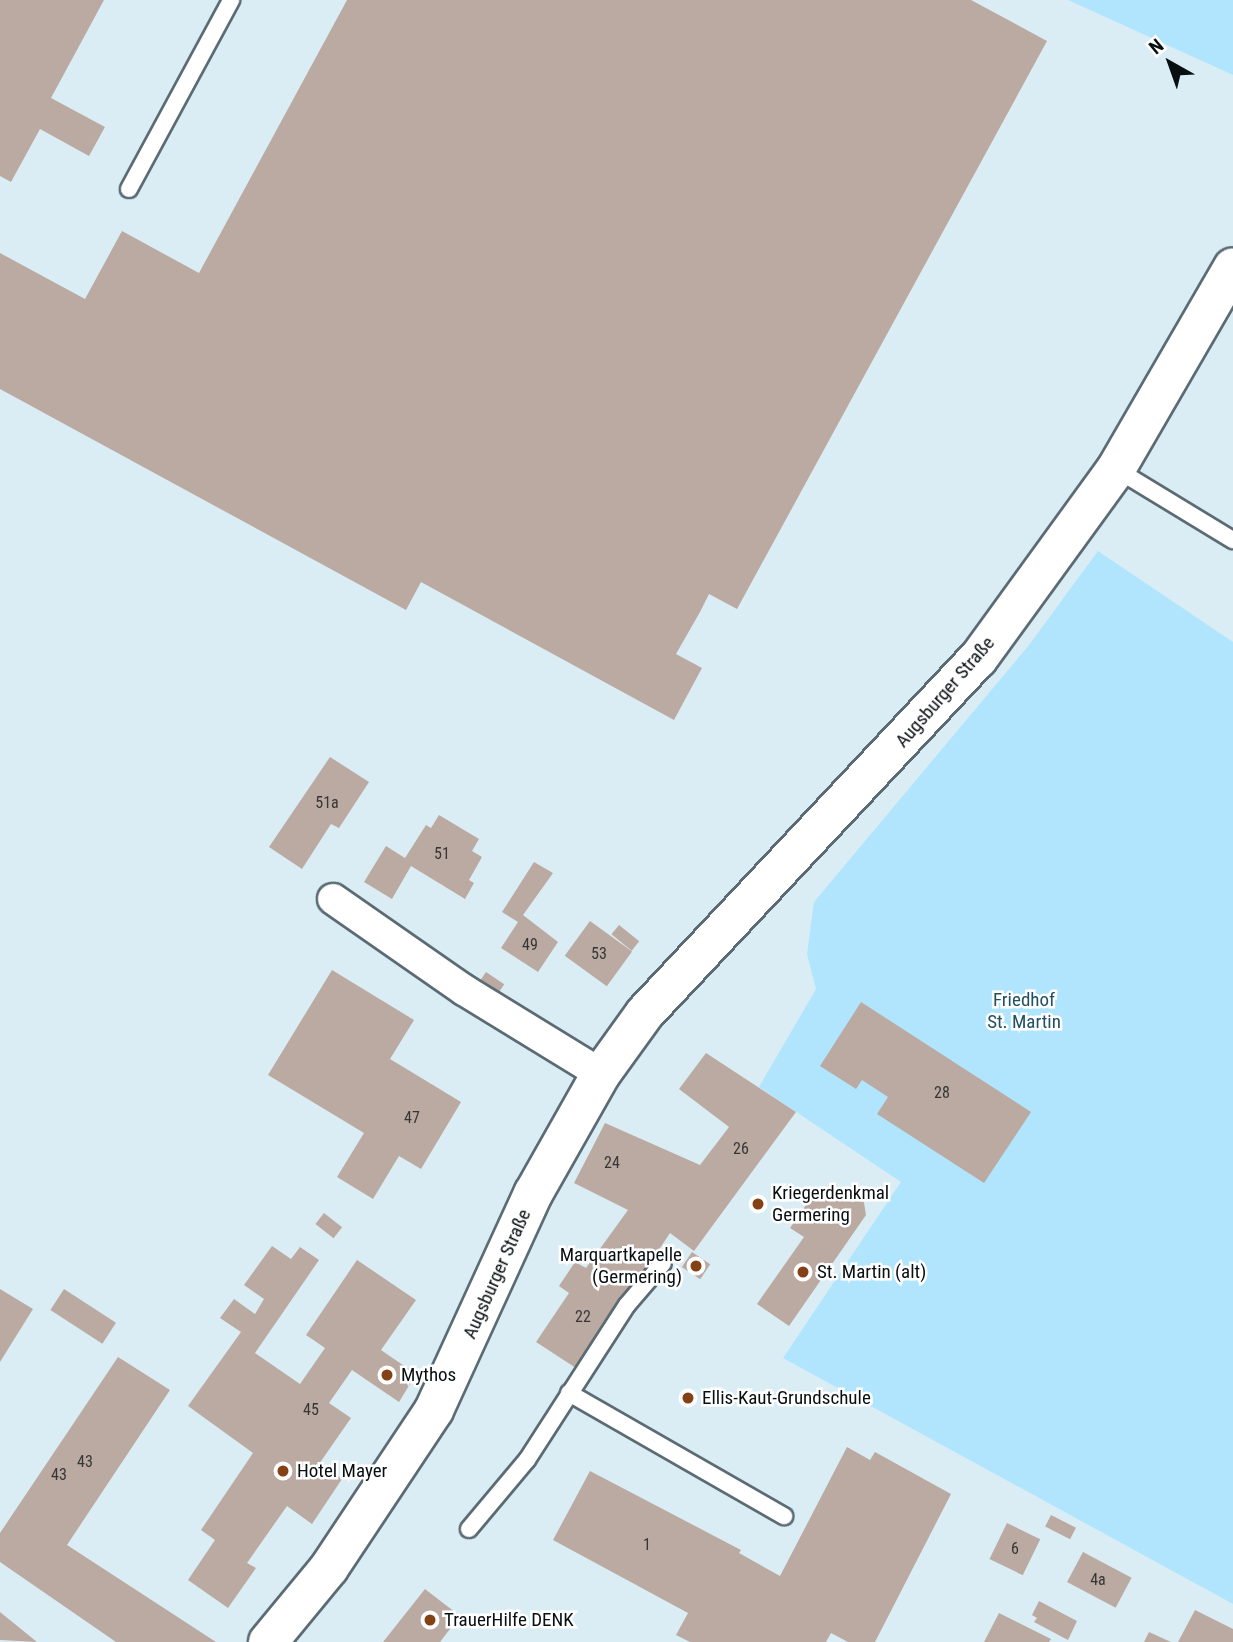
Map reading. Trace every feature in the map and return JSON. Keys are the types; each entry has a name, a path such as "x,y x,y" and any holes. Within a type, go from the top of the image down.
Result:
{"street":[{"name":"Augsburger Straße","path":"268,1642 329,1568 434,1410 533,1194 601,1074 645,1013 978,659 1116,469 1233,267"},
{"path":"332,899 464,990 601,1074"}],"lane":[{"path":"129,190 231,0"},
{"path":"1116,469 1233,540"},
{"path":"468,1529 527,1460 627,1305 663,1263"},
{"path":"569,1393 784,1516"}],"green space":[{"path":"1068,0 1233,0 1233,75"},
{"name":"Friedhof St. Martin","path":"1098,551 1233,642 1233,1604 783,1358 901,1182 759,1087 816,989 807,954 814,902 1029,645"}],"building":[{"path":"0,0 104,0 51,98 105,127 89,156 40,129 11,182 0,176"},
{"path":"347,0 971,0 1047,41 737,609 709,594 676,654 702,668 674,720 421,582 406,610 0,389 0,253 85,299 122,231 199,273"},
{"path":"330,757 369,782 339,828 331,824 302,869 269,847"},
{"path":"439,815 479,839 472,851 482,857 469,880 474,883 465,899 411,866 392,899 364,882 386,846 405,858 426,825 431,828"},
{"path":"534,862 553,873 523,915 558,942 538,972 501,948 518,922 502,912"},
{"path":"590,921 632,952 607,986 565,956"},
{"path":"619,925 639,941 632,951 611,934"},
{"path":"332,970 414,1020 390,1059 461,1102 421,1169 399,1156 373,1199 337,1177 364,1133 268,1075"},
{"path":"486,972 504,984 497,995 479,983"},
{"path":"861,1002 1031,1112 984,1183 877,1114 888,1097 862,1080 856,1089 820,1066"},
{"path":"706,1053 796,1112 694,1251 670,1233 579,1370 536,1342 569,1293 559,1286 575,1262 586,1268 628,1210 574,1183 605,1123 700,1165 729,1127 679,1089"},
{"name":"St. Martin (alt)","path":"851,1188 863,1197 866,1215 789,1326 757,1304 804,1237 790,1228 817,1189 835,1201"},
{"path":"324,1213 342,1227 334,1238 315,1224"},
{"path":"272,1246 291,1259 300,1247 319,1260 255,1353 300,1384 325,1348 306,1335 357,1260 416,1300 381,1350 416,1374 399,1402 352,1370 329,1403 351,1418 319,1464 342,1479 312,1524 287,1506 247,1563 256,1568 228,1608 188,1580 215,1540 201,1530 253,1453 188,1406 241,1332 220,1318 234,1299 255,1314 264,1299 244,1285"},
{"name":"Marquartkapelle (Germering)","path":"692,1252 710,1264 700,1279 682,1267"},
{"path":"0,1289 33,1309 0,1362"},
{"path":"64,1289 116,1323 102,1344 50,1310"},
{"path":"118,1357 170,1390 67,1545 216,1642 116,1642 0,1562 0,1533"},
{"path":"847,1447 870,1460 875,1452 951,1494 875,1642 848,1642 831,1633 826,1642 690,1642 676,1635 688,1613 553,1540 590,1471 741,1550 739,1553 780,1576"},
{"path":"1051,1515 1076,1528 1070,1539 1045,1527"},
{"path":"1007,1523 1040,1539 1023,1575 989,1559"},
{"path":"1083,1552 1132,1578 1116,1608 1067,1582"},
{"path":"425,1589 460,1616 440,1642 383,1642"},
{"path":"1039,1601 1077,1621 1068,1640 1034,1622 1037,1618 1032,1615"},
{"path":"1195,1610 1233,1629 1233,1642 1178,1642"},
{"path":"0,1612 37,1642 0,1640"},
{"path":"999,1613 1051,1639 1049,1642 984,1642"},
{"path":"1149,1632 1171,1642 1144,1642"}],"place":[{"name":"Kriegerdenkmal Germering","path":"758,1204"},
{"name":"Marquartkapelle (Germering)","path":"696,1266"},
{"name":"St. Martin (alt)","path":"803,1272"},
{"name":"Mythos","path":"387,1375"},
{"name":"Ellis-Kaut-Grundschule","path":"688,1398"},
{"name":"Hotel Mayer","path":"283,1471"},
{"name":"TrauerHilfe DENK","path":"430,1620"}]}
